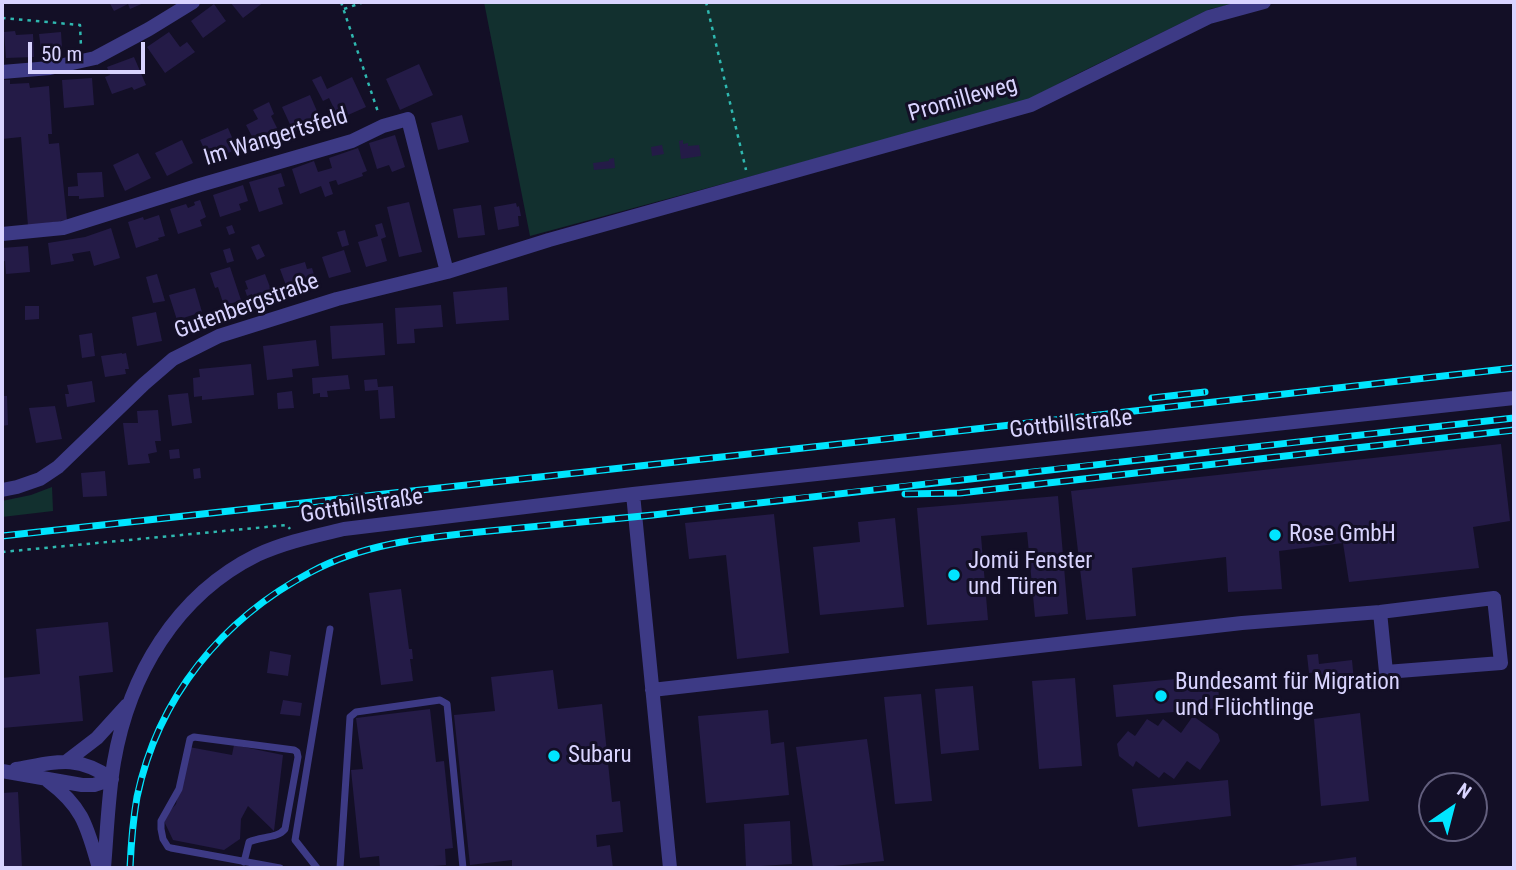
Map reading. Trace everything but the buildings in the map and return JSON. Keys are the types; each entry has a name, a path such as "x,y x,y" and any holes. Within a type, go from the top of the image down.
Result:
{"street":[{"path":"2,72 50,68 95,58 193,2"},
{"name":"Promilleweg","path":"549,240 1031,104 1209,17 1264,2"},
{"name":"Im Wangertsfeld","path":"2,234 63,228 352,141 383,125 408,119 447,272"},
{"name":"Gutenbergstraße","path":"2,490 40,479 58,467 173,359 201,344 337,299 447,272 549,240"},
{"name":"Gottbillstraße","path":"101,868 121,730 143,671 155,649 189,605 218,579 258,555 298,540 344,529 633,494 1514,398"},
{"path":"633,494 670,868"},
{"path":"652,690 1242,623 1380,612 1494,598 1501,663 1386,673 1380,612"},
{"path":"67,761 97,738 131,700"},
{"path":"5,771 67,761 92,767 112,779"},
{"path":"5,771 88,785 112,779"},
{"path":"44,778 67,797 81,814 101,868"}],"lane":[{"path":"317,868 295,840 330,629"},
{"path":"340,868 350,717 356,712 440,700 447,704 463,868"},
{"path":"244,862 249,842 280,834 285,829 297,752 194,737 190,739 179,789 161,821 163,839 168,847 244,862 280,868"}],"path":[{"path":"341,2 383,125"},
{"path":"344,9 364,2"},
{"path":"706,2 749,183"},
{"path":"2,18 80,25 81,61"},
{"path":"2,552 287,524 298,540"}],"green space":[{"path":"484,2 1243,2 1210,9 1022,103 530,236"},
{"path":"52,487 53,511 2,517 2,501"}],"railway":[{"path":"2,536 1514,368"},
{"path":"1152,398 1205,392"},
{"path":"130,868 137,797 147,761 178,694 222,637 249,613 311,572 351,555 393,544 457,534 653,515 1514,418"},
{"path":"905,494 960,493 1514,430"}],"place":[{"name":"Rose GmbH","path":"1275,535"},
{"name":"Jomü Fenster und Türen","path":"954,575"},
{"name":"Bundesamt für Migration und Flüchtlinge","path":"1161,696"},
{"name":"Subaru","path":"554,756"}]}
